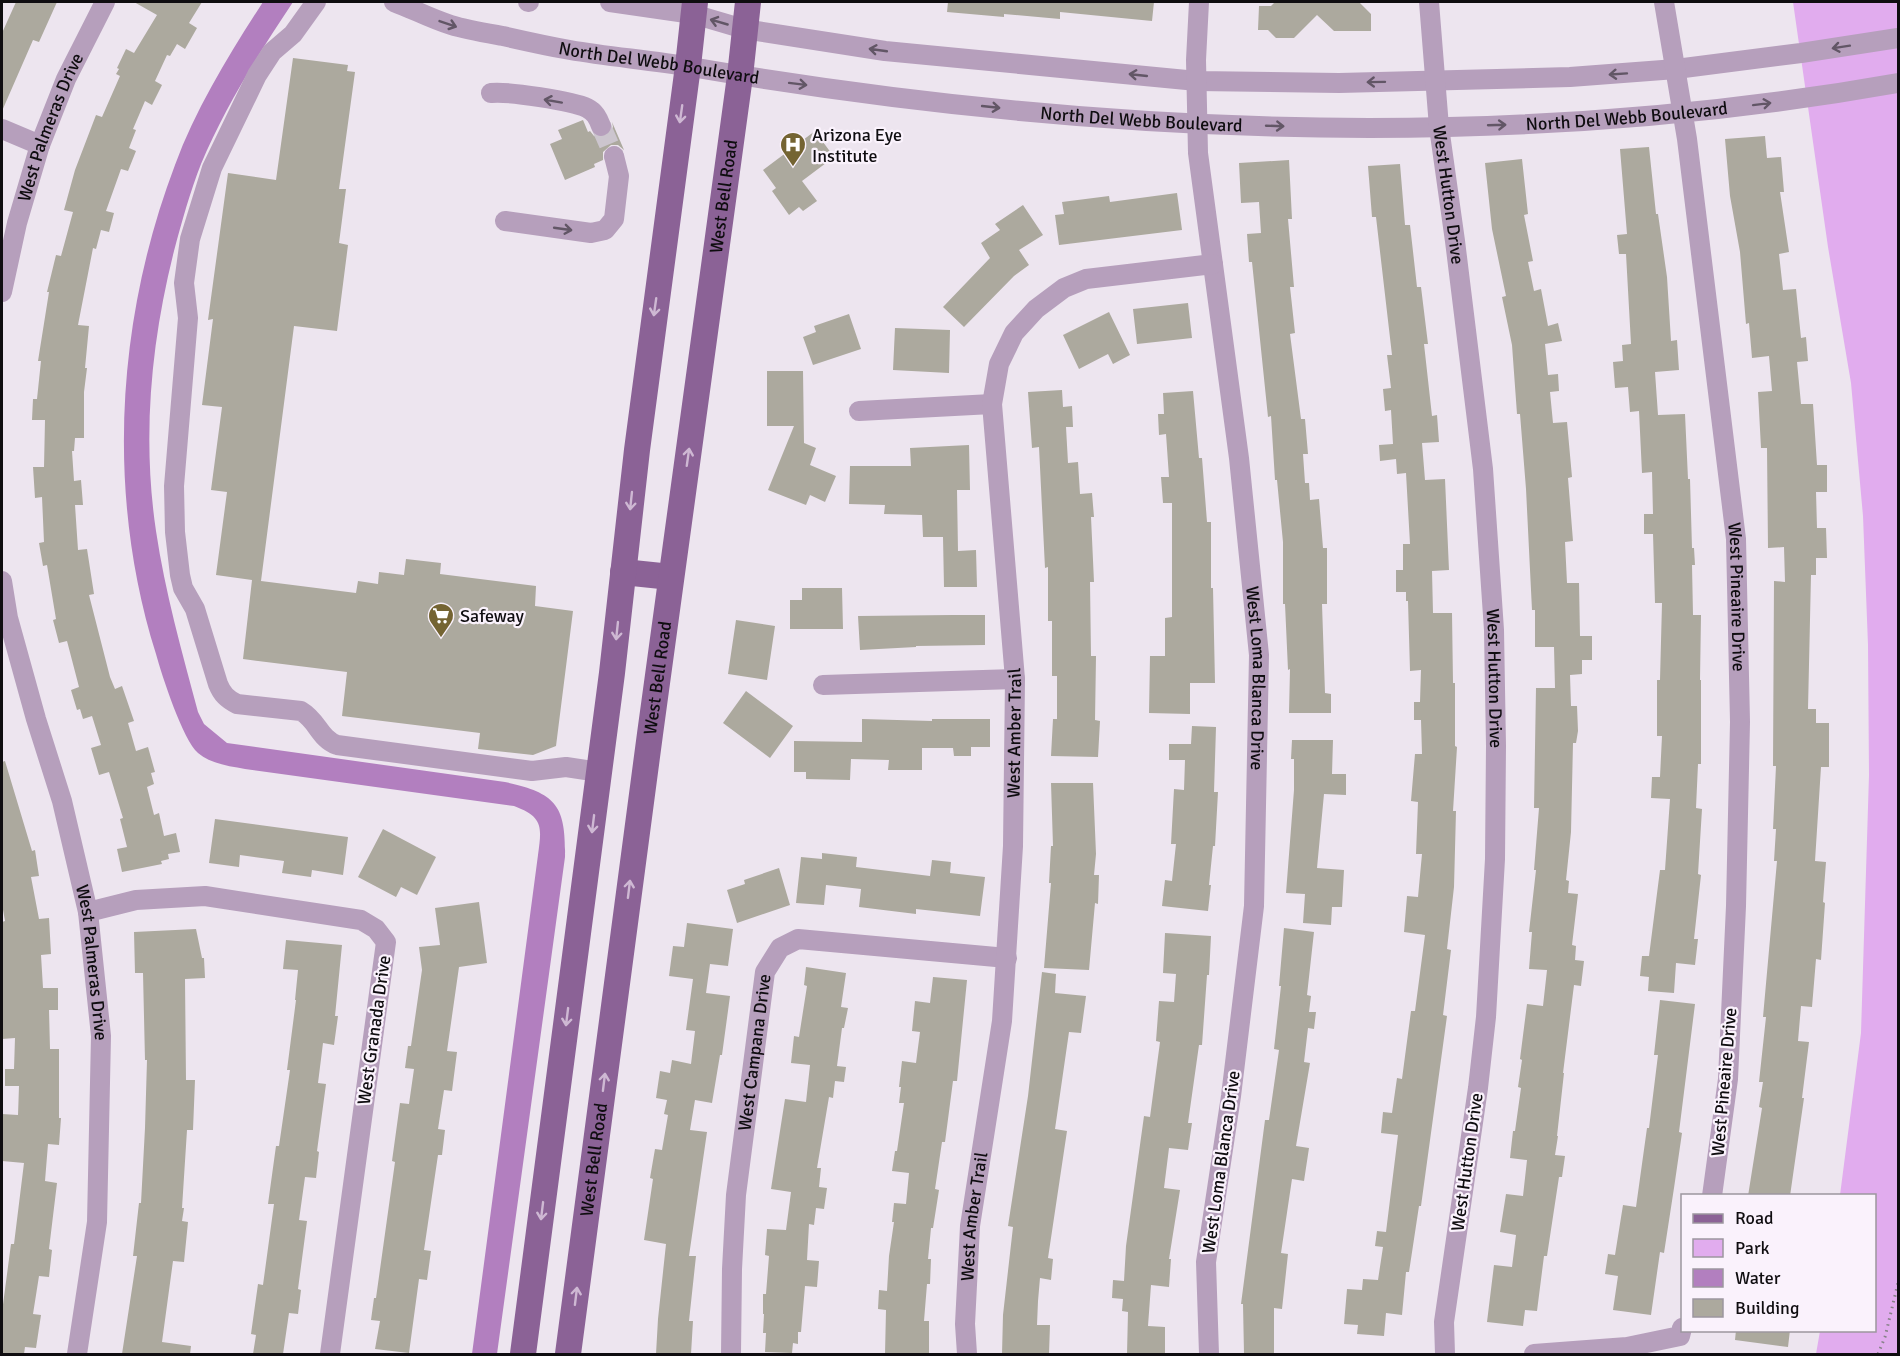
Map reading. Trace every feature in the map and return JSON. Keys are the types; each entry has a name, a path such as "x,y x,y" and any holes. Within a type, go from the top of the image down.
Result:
{"main road":[{"name":"West Bell Road","path":"568,1354 740,76 748,2"},
{"path":"524,1354 694,8"},
{"path":"623,573 671,577"}],"street":[{"name":"West Palmeras Drive","path":"2,292 17,223 40,145 66,79 105,2"},
{"path":"315,2 293,34 272,52 257,75 212,168 190,239 184,283 188,318 174,486 176,532 183,588 195,609 218,684 221,692 237,704 301,711 310,716 328,742 337,745 532,771 566,767 599,772"},
{"name":"North Del Webb Boulevard","path":"394,2 423,7 450,25 569,50 688,66 740,76 1027,111 1197,124 1341,129 1574,122 1683,114 1806,99 1899,84"},
{"path":"610,2 694,8 744,29 885,51 1197,81 1339,83 1570,77 1676,69 1899,38"},
{"name":"West Loma Blanca Drive","path":"1200,2 1197,81 1198,153 1239,458 1259,655 1254,906 1231,1096 1206,1262 1209,1354"},
{"name":"West Hutton Drive","path":"1429,2 1439,127 1483,469 1494,630 1496,746 1495,859 1486,1017 1446,1310 1445,1354"},
{"name":"West Pineaire Drive","path":"1664,2 1683,114 1736,539 1740,722 1736,906 1728,1079 1712,1194"},
{"path":"491,93 507,92 582,106 594,113 601,126"},
{"path":"2,129 40,145"},
{"path":"505,221 591,233 605,230 614,219 619,176 614,156"},
{"name":"West Amber Trail","path":"967,1354 965,1324 970,1226 1002,1021 1013,846 1015,679 992,404 999,364 1014,333 1036,309 1064,288 1086,279 1214,264"},
{"path":"859,411 992,404"},
{"name":"West Palmeras Drive","path":"2,581 8,618 62,801 88,912 101,1036 98,1222 77,1354"},
{"path":"823,685 1015,679"},
{"name":"West Granada Drive","path":"88,912 136,900 205,896 361,920 376,929 386,942 330,1354"},
{"name":"West Campana Drive","path":"731,1354 736,1194 765,972 780,948 798,939 1007,958"},
{"path":"1534,1354 1627,1347 1680,1336 1682,1332"}],"path":[{"path":"1878,1354 1885,1337 1899,1283"}],"green space":[{"path":"1793,2 1898,2 1898,1354 1816,1354 1820,1332 1876,1332 1876,1194 1840,1194 1861,1033 1869,775 1868,645 1863,516 1851,383 1828,247"}],"water":[{"path":"263,2 293,2 243,81 201,164 166,285 155,355 149,425 156,531 174,622 198,712 204,724 227,743 505,782 536,791 547,797 560,813 565,839 565,857 497,1354 472,1354 539,845 538,824 531,814 514,806 245,769 220,764 203,757 192,746 174,707 159,664 140,594 130,533 124,471 125,408 130,346 140,285 155,224 183,144 214,81"}],"building":[{"path":"16,2 57,2 39,42 33,40 2,111 2,33"},
{"path":"134,2 202,2 189,23 197,28 185,49 177,44 170,56 167,55 155,81 162,85 152,105 145,101 133,129 136,130 129,148 136,151 128,171 121,169 106,211 114,213 109,232 101,230 96,249 93,248 78,325 89,326 85,368 87,368 84,392 84,438 75,438 74,451 72,451 74,481 81,480 83,505 75,505 78,550 87,549 94,594 89,595 110,677 115,689 122,686 134,721 128,723 136,751 148,747 155,772 151,773 154,784 147,787 154,815 159,813 164,836 176,833 180,852 168,854 169,859 161,861 162,864 122,872 117,849 127,847 120,819 123,818 109,772 99,775 91,748 101,745 92,716 83,719 80,709 77,710 71,690 79,687 67,641 59,643 53,620 56,619 47,565 43,566 39,543 44,542 42,497 35,498 33,467 44,467 45,420 32,420 33,399 37,399 41,361 38,361 49,292 47,292 56,255 61,256 73,212 64,210 75,170 96,115 102,117 120,76 116,74 119,69 117,68 126,49 134,53 157,15"},
{"path":"948,2 1154,2 1152,21 1060,12 1060,19 947,12"},
{"path":"1275,2 1359,2 1371,14 1371,31 1334,31 1317,15 1294,38 1276,38 1268,30 1258,30 1259,6 1271,6"},
{"path":"293,58 348,65 347,71 355,72 339,189 346,189 339,243 348,245 337,331 294,326 261,581 356,593 358,581 378,584 379,572 404,575 406,559 441,563 440,574 536,586 535,606 573,611 556,746 533,755 478,749 480,733 342,716 347,672 243,659 252,580 216,575 227,492 211,490 222,407 202,405 213,319 208,320 228,173 276,180"},
{"path":"583,120 588,132 600,138 611,133 612,122 624,150 618,145 611,145 603,152 603,160 594,164 595,167 565,180 550,144 562,139 558,130"},
{"name":"Arizona Eye Institute","path":"815,131 834,157 802,181 817,201 803,211 799,207 789,215 772,191 776,188 763,170"},
{"path":"1765,136 1767,158 1781,157 1784,192 1780,192 1789,252 1779,254 1783,290 1796,289 1801,338 1806,337 1808,361 1797,362 1801,404 1813,404 1817,465 1827,465 1827,492 1816,492 1817,528 1826,528 1827,558 1816,558 1816,575 1811,575 1808,709 1816,709 1816,723 1829,723 1829,767 1821,767 1815,861 1826,862 1823,902 1825,903 1821,960 1816,959 1812,1007 1801,1006 1798,1041 1809,1042 1802,1098 1804,1098 1790,1194 1748,1194 1762,1108 1759,1107 1763,1082 1759,1082 1777,861 1774,861 1776,829 1773,829 1776,766 1773,766 1774,581 1785,582 1784,547 1768,548 1767,448 1761,448 1758,392 1772,391 1769,356 1752,358 1749,323 1746,324 1740,252 1730,196 1725,139"},
{"path":"1649,147 1656,214 1658,214 1667,277 1671,341 1677,340 1679,370 1655,372 1658,415 1685,414 1692,548 1694,548 1695,565 1692,565 1693,615 1701,615 1701,764 1698,764 1696,808 1702,809 1698,874 1701,875 1694,939 1698,939 1695,965 1676,963 1674,993 1648,991 1649,977 1640,976 1642,956 1649,956 1660,870 1665,870 1670,799 1651,798 1652,777 1660,777 1662,736 1657,736 1657,680 1660,680 1662,603 1655,603 1653,534 1644,534 1644,514 1653,514 1652,472 1642,473 1639,411 1630,412 1628,387 1615,388 1613,362 1623,361 1622,345 1631,344 1626,254 1619,254 1617,235 1627,234 1620,149"},
{"path":"1522,159 1528,214 1524,215 1533,261 1528,262 1534,291 1541,289 1548,326 1558,323 1562,341 1545,344 1548,375 1558,374 1559,391 1550,392 1553,423 1567,422 1572,477 1568,478 1573,541 1565,542 1567,583 1579,583 1580,636 1592,636 1592,660 1582,660 1582,674 1570,675 1571,706 1577,706 1578,731 1576,743 1573,743 1571,832 1566,880 1569,881 1568,893 1578,894 1572,945 1576,946 1575,960 1584,961 1581,986 1574,985 1555,1155 1565,1156 1562,1177 1559,1177 1547,1256 1544,1256 1537,1311 1525,1310 1523,1326 1487,1322 1494,1265 1512,1267 1516,1235 1500,1232 1506,1194 1523,1196 1527,1160 1510,1158 1521,1088 1518,1087 1522,1060 1520,1059 1527,1004 1543,1006 1547,970 1529,969 1532,932 1529,932 1536,870 1534,870 1539,808 1534,808 1536,688 1555,688 1554,647 1535,647 1535,610 1532,610 1520,414 1517,414 1512,345 1502,297 1506,296 1492,229 1485,163"},
{"path":"1289,160 1292,219 1288,219 1294,287 1290,287 1295,333 1290,334 1301,419 1305,419 1308,454 1303,454 1305,483 1309,483 1310,500 1319,499 1323,548 1327,548 1327,604 1322,604 1325,693 1331,694 1331,713 1289,713 1290,669 1288,670 1285,604 1283,604 1283,542 1277,480 1275,480 1271,416 1268,417 1247,234 1261,233 1259,202 1241,203 1239,163"},
{"path":"1400,164 1405,225 1410,225 1417,287 1421,287 1428,344 1424,344 1432,416 1437,415 1439,442 1422,443 1425,480 1445,479 1449,570 1432,571 1433,613 1452,613 1455,746 1457,747 1453,811 1456,811 1454,887 1447,949 1451,950 1443,1015 1447,1016 1421,1206 1419,1206 1409,1272 1406,1272 1402,1315 1386,1313 1384,1336 1357,1334 1358,1325 1344,1324 1347,1289 1362,1290 1363,1279 1378,1280 1383,1247 1375,1246 1377,1231 1386,1232 1398,1135 1381,1133 1383,1112 1392,1113 1397,1078 1402,1079 1411,1011 1415,1011 1425,935 1404,932 1407,896 1418,897 1422,854 1416,854 1418,802 1411,801 1415,754 1422,754 1421,720 1414,720 1414,702 1420,702 1421,670 1410,671 1408,601 1406,601 1406,592 1396,592 1396,570 1403,570 1403,544 1410,544 1406,473 1397,474 1396,459 1380,461 1379,445 1393,444 1391,410 1385,411 1383,389 1391,388 1387,355 1392,355 1376,217 1372,217 1368,166"},
{"path":"1177,193 1182,230 1059,245 1055,215 1064,214 1062,202 1109,196 1110,202"},
{"path":"1023,205 1043,235 1019,250 1029,265 1014,276 964,327 943,307 990,258 981,243 1000,230 995,224"},
{"path":"1188,303 1192,338 1137,344 1133,309"},
{"path":"1109,312 1130,355 1113,364 1108,354 1079,369 1063,335"},
{"path":"849,314 861,349 813,365 803,337 816,332 814,326"},
{"path":"895,328 950,330 949,373 893,370"},
{"path":"767,371 803,371 804,443 816,448 810,465 836,476 825,502 810,495 806,505 768,490 794,426 767,426"},
{"path":"1062,390 1063,407 1072,406 1073,427 1066,427 1068,463 1078,462 1080,494 1092,493 1094,582 1090,582 1091,656 1096,656 1095,720 1100,721 1098,757 1051,756 1053,719 1057,719 1057,676 1052,676 1052,621 1048,621 1048,567 1045,568 1039,447 1032,448 1028,392"},
{"path":"1193,391 1199,458 1202,458 1207,522 1211,522 1215,683 1190,683 1190,714 1149,713 1150,656 1165,656 1165,618 1172,617 1172,503 1163,503 1161,477 1169,477 1166,434 1159,435 1158,414 1164,414 1163,393"},
{"path":"969,445 970,490 957,490 958,551 976,550 977,587 944,587 943,537 923,537 922,515 884,514 885,505 849,504 850,466 911,466 910,448"},
{"path":"802,588 842,588 843,629 790,629 790,600 802,600"},
{"path":"985,615 985,645 860,650 858,616"},
{"path":"736,620 775,626 767,680 728,674"},
{"path":"746,691 793,726 770,758 723,723"},
{"path":"862,719 932,721 932,719 990,719 990,747 971,747 971,756 954,756 953,748 922,748 922,770 888,770 889,760 851,759 850,780 806,779 806,772 794,772 794,741 862,742"},
{"path":"1192,726 1216,727 1214,792 1218,792 1208,911 1162,906 1165,880 1172,881 1176,844 1171,844 1174,789 1184,790 1185,760 1169,760 1169,744 1191,744"},
{"path":"1292,740 1333,740 1332,774 1346,774 1346,795 1324,794 1317,868 1344,870 1342,907 1332,907 1331,925 1303,923 1305,894 1286,893 1294,790"},
{"path":"5,761 32,851 35,850 39,876 31,877 39,919 49,918 51,954 41,955 43,988 58,988 58,1010 49,1010 50,1049 59,1049 59,1118 61,1118 59,1145 48,1144 45,1181 57,1183 49,1249 52,1250 49,1277 39,1276 33,1314 41,1315 36,1348 25,1347 24,1354 2,1354 2,1312 11,1244 14,1244 24,1163 2,1161 2,1114 18,1115 19,1086 5,1086 5,1069 14,1069 15,1038 2,1039 2,922 5,921 2,904 2,762"},
{"path":"1051,783 1093,783 1096,854 1094,875 1099,875 1098,904 1095,903 1089,970 1044,968 1051,883 1049,883 1051,846 1053,846"},
{"path":"215,819 348,837 343,875 312,870 311,877 282,873 284,861 240,855 239,867 209,863"},
{"path":"383,829 436,857 417,895 401,887 396,897 358,877"},
{"path":"822,853 857,857 856,867 930,876 932,860 951,862 950,873 985,877 980,916 916,909 916,914 859,907 861,889 826,885 824,905 796,903 801,857 822,859"},
{"path":"779,868 790,905 737,923 727,890 745,884 744,880"},
{"path":"479,902 487,963 459,967 447,1051 457,1052 452,1091 444,1090 438,1129 445,1130 442,1155 438,1155 424,1250 431,1251 427,1280 419,1279 409,1353 375,1349 380,1321 371,1320 395,1162 392,1161 400,1103 409,1104 414,1069 405,1068 408,1046 411,1046 422,970 419,947 440,945 435,908"},
{"path":"687,923 733,929 728,966 710,964 706,993 730,996 722,1055 720,1055 712,1103 695,1100 690,1130 707,1132 689,1256 696,1256 689,1321 693,1321 691,1354 656,1354 666,1244 644,1240 655,1149 662,1150 668,1115 664,1114 667,1100 656,1098 660,1071 670,1073 672,1060 691,1064 695,1031 686,1030 693,979 669,976 673,946 684,947"},
{"path":"1284,928 1314,932 1307,995 1311,996 1309,1012 1316,1012 1314,1029 1308,1028 1304,1062 1310,1063 1296,1146 1309,1148 1304,1181 1292,1179 1281,1253 1288,1254 1282,1309 1274,1308 1274,1354 1244,1354 1243,1304 1241,1304 1265,1120 1269,1120 1279,1050 1274,1049"},
{"path":"196,929 202,958 204,958 205,978 185,979 186,1080 195,1080 193,1130 187,1130 182,1208 184,1208 182,1221 188,1222 184,1262 173,1261 162,1342 191,1346 190,1354 122,1354 137,1256 133,1256 139,1203 141,1203 147,1060 145,1060 143,973 135,973 134,932"},
{"path":"1165,933 1211,936 1209,975 1207,975 1202,1045 1199,1045 1188,1123 1192,1123 1188,1150 1169,1148 1164,1188 1180,1190 1169,1259 1171,1259 1169,1287 1151,1285 1148,1326 1165,1327 1165,1354 1127,1354 1128,1312 1122,1311 1123,1299 1112,1298 1113,1280 1124,1281 1126,1246 1144,1116 1150,1117 1160,1042 1156,1041 1159,1001 1174,1002 1176,974 1163,973"},
{"path":"286,940 342,945 335,1016 338,1016 334,1045 323,1043 318,1083 326,1084 317,1151 319,1152 316,1178 305,1177 299,1220 307,1221 298,1289 301,1290 298,1314 289,1313 283,1354 253,1354 256,1335 251,1334 258,1284 263,1285 274,1204 268,1204 290,1070 287,1070 296,1000 298,970 283,969"},
{"path":"806,967 846,973 841,1007 848,1008 844,1028 842,1028 837,1066 846,1067 844,1082 835,1081 833,1098 829,1097 817,1168 821,1168 819,1187 827,1188 824,1209 816,1208 814,1225 809,1224 807,1260 819,1261 817,1287 805,1286 801,1332 798,1332 798,1344 793,1343 792,1353 765,1352 763,1294 766,1294 769,1256 765,1255 767,1229 786,1230 791,1192 771,1189 785,1099 806,1102 810,1065 791,1063 794,1036 799,1037 807,986 804,985"},
{"path":"1042,972 1056,974 1055,993 1086,996 1081,1033 1069,1032 1055,1129 1067,1131 1048,1258 1053,1259 1051,1280 1040,1278 1037,1325 1050,1325 1049,1354 1002,1354 1003,1315 1013,1227 1008,1226 1028,1096"},
{"path":"933,977 967,980 957,1081 953,1081 945,1142 942,1142 935,1189 939,1190 933,1228 931,1228 928,1259 931,1259 930,1284 927,1284 924,1321 929,1321 929,1354 885,1354 886,1310 878,1309 879,1290 887,1291 894,1203 906,1204 909,1173 892,1171 904,1103 899,1103 902,1061 916,1063 920,1032 912,1031 915,1001 930,1003"},
{"path":"1660,1000 1695,1004 1679,1132 1682,1133 1664,1253 1660,1252 1651,1315 1613,1310 1618,1276 1605,1274 1608,1254 1615,1255 1623,1205 1636,1207 1658,1055 1654,1055"},
{"path":"1736,1332 1790,1332 1788,1347 1735,1340"}],"tunnel":[{"path":"601,126 614,156"}],"place":[{"name":"Arizona Eye Institute","path":"793,168"},
{"name":"Safeway","path":"441,639"}]}
